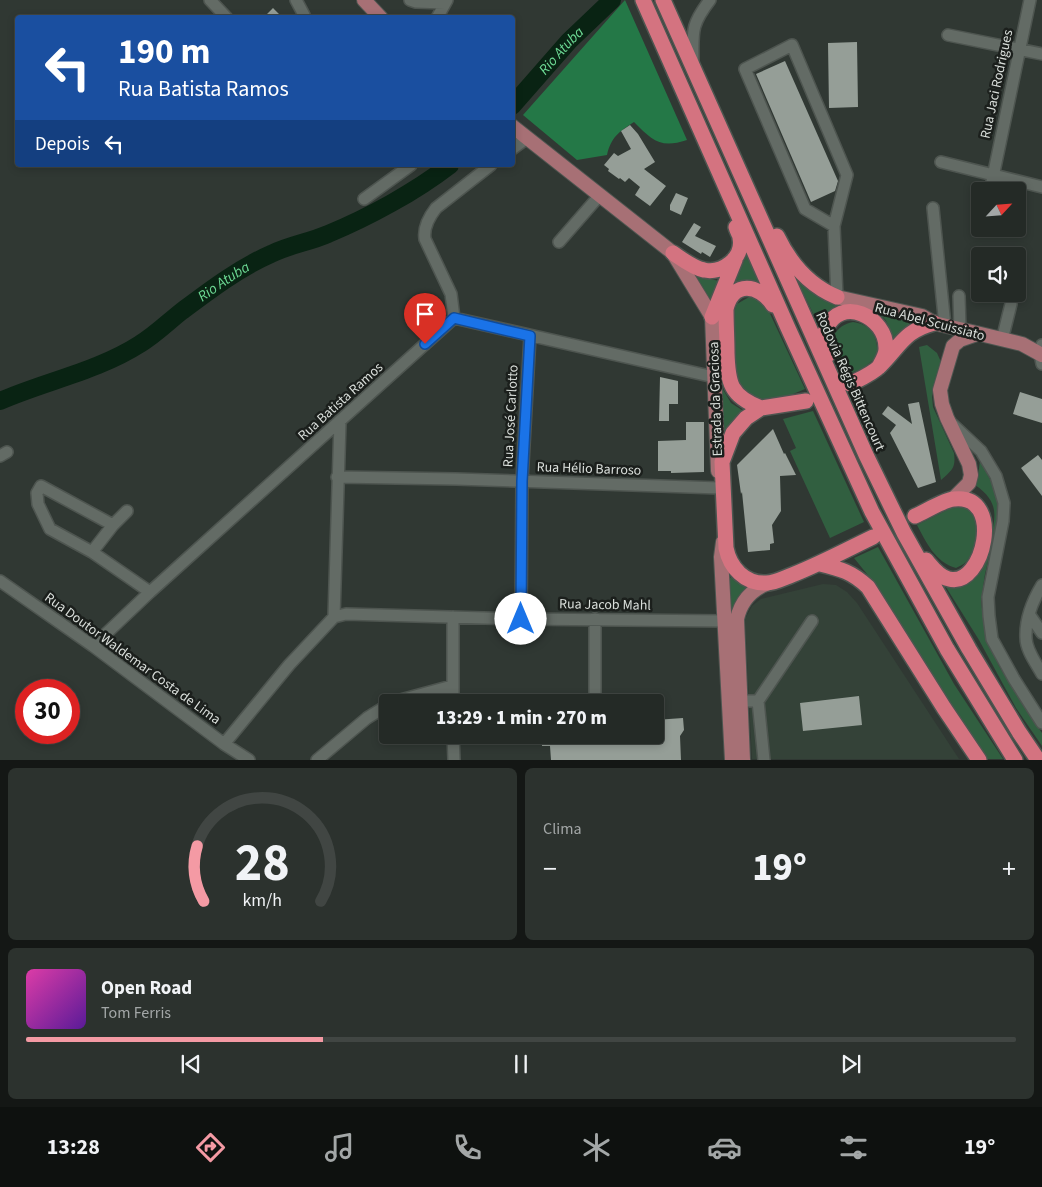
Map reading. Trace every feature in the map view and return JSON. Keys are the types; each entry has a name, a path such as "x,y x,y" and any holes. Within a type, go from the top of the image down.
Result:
{"highway":[{"name":"Rodovia Régis Bittencourt","path":"663,0 830,376 904,533 969,649 1038,760"},
{"path":"644,2 788,328 872,512 947,649 1015,760"},
{"path":"693,68 731,133 781,245 807,279 816,287 837,297"},
{"path":"676,75 698,145 740,238 736,257 712,317"},
{"path":"673,253 698,268 709,271 722,269 736,257"},
{"path":"761,408 752,405 738,394 728,378 726,310 728,301 733,294 740,290 749,288 757,290 764,294 771,302 788,328"},
{"path":"830,376 824,340 825,330 832,320 840,314 862,313 880,327 885,338 886,349 879,367"},
{"path":"850,384 879,367 904,338 916,328 940,324"},
{"path":"806,401 761,408 753,412 733,433 722,462 726,548 731,565 748,580 769,583 820,564 873,537"},
{"path":"904,533 931,566 943,577 956,580 968,575 973,570 980,551 984,520 979,508 969,500 953,499 915,516"},
{"path":"820,564 843,569 853,574 868,587 944,708 980,760"}],"main road":[{"path":"364,0 377,15"},
{"name":"Estrada da Graciosa","path":"519,131 673,253 712,317 719,488 724,521 721,557 726,621 732,760"},
{"name":"Rua Abel Scuissiato","path":"837,297 922,316 940,324 1022,344 1042,352"},
{"path":"940,324 953,346"},
{"path":"953,499 969,482 969,464 946,418 940,390 953,346 960,340 977,334"},
{"path":"743,760 738,612 748,595 769,583"}],"street":[{"path":"210,0 224,15"},
{"path":"296,0 304,15"},
{"path":"410,0 416,2 446,1 439,15"},
{"path":"693,68 694,25 696,18 710,0"},
{"name":"Rua Jaci Rodrigues","path":"991,182 1030,0"},
{"path":"948,35 1042,54"},
{"path":"834,226 805,209 745,70 792,45 847,175 834,226 837,297"},
{"path":"941,162 1042,187"},
{"path":"364,199 408,167"},
{"path":"488,167 436,208 424,230 425,239 450,294 454,318 714,377"},
{"path":"558,242 600,195"},
{"path":"933,208 940,324"},
{"path":"959,296 960,330"},
{"path":"1002,340 1011,304"},
{"name":"Rua Batista Ramos","path":"94,646 150,592 454,318"},
{"name":"Rua José Carlotto","path":"521,619 522,481 530,336"},
{"path":"946,418 981,451 996,476 1004,503 1003,521 988,597 992,639 1014,679 1042,722"},
{"path":"224,744 289,665 334,617 340,422"},
{"name":"Rua Hélio Barroso","path":"337,477 719,488"},
{"path":"113,525 41,486 37,494 38,504 50,529 92,552 150,592"},
{"path":"92,552 113,525 127,511"},
{"name":"Rua Doutor Waldemar Costa de Lima","path":"0,581 94,646 224,744 249,760"},
{"path":"1042,585 1029,614 1026,639 1032,656 1042,674"},
{"name":"Rua Jacob Mahl","path":"334,617 346,614 521,619 726,621"},
{"path":"1029,614 1042,634"},
{"path":"452,694 453,617"},
{"path":"595,619 595,694"},
{"path":"764,760 758,701 812,620"},
{"path":"422,694 452,686"},
{"path":"740,701 758,701"},
{"path":"317,760 367,718 379,711"},
{"path":"453,744 454,760"}],"shaded area":[{"path":"823,584 836,585 847,592 857,603 959,759 752,759 745,619 752,606 761,599"}],"green space":[{"path":"625,0 687,140 670,144 657,141 646,134 634,122 616,136 607,155 577,160 523,115"},
{"path":"748,252 763,286 734,283"},
{"path":"693,275 719,281 710,302"},
{"path":"795,276 811,289 850,306 831,312 825,318 820,328"},
{"path":"749,297 758,299 766,305 805,389 779,400 764,401 751,397 742,390 735,379 734,312 737,304"},
{"path":"869,310 913,320 892,346 889,328 885,319"},
{"path":"853,322 860,323 873,333 877,344 877,357 862,369 845,375 837,358 834,335 842,326"},
{"path":"927,345 937,353 941,362 932,396 933,407 954,453 952,468 941,480 919,347"},
{"path":"721,386 731,403 745,412 723,445"},
{"path":"813,411 864,522 830,538 790,451 796,448 783,419"},
{"path":"980,460 993,485 1000,512 985,574 981,601 985,633 999,666 1042,733 1042,746 1016,708 979,640 944,584 986,556 993,525 994,509 985,493 975,485"},
{"path":"953,507 965,508 971,512 977,525 977,534 970,557 965,563 956,568 942,561 932,551 917,525"},
{"path":"878,547 954,684 1003,759 987,759 944,696 879,589 854,558"},
{"path":"730,578 749,588 738,597 730,617"}],"building":[{"path":"273,8 280,15 266,15"},
{"path":"857,42 858,107 829,108 828,43"},
{"path":"785,61 838,181 835,191 811,202 756,74"},
{"path":"630,125 638,134 655,162 644,169 666,186 650,206 635,195 640,187 629,178 625,182 619,179 608,171 609,169 604,165 614,153 618,156 631,149 621,131"},
{"path":"676,193 688,198 681,215 670,210 670,205"},
{"path":"694,223 701,227 695,236 716,246 710,257 702,252 701,254 682,242"},
{"path":"660,377 678,381 678,404 669,404 669,421 659,421"},
{"path":"1020,392 1042,399 1042,423 1013,414"},
{"path":"919,402 936,482 918,488 890,433 896,425 882,414 888,406 912,424 908,404"},
{"path":"686,422 704,422 704,472 671,473 671,471 658,471 658,441 686,440"},
{"path":"773,429 796,475 780,476 781,511 772,525 774,543 770,544 770,550 748,552 742,492 741,494 737,465"},
{"path":"1038,455 1042,460 1042,496 1021,468"},
{"path":"859,696 862,725 803,731 800,703"},
{"path":"683,718 684,730 680,736 681,760 551,760 550,746 542,746 542,744 664,744 664,719"}],"waterway":[{"name":"Rio Atuba","path":"515,103 569,41 612,0"},
{"name":"Rio Atuba","path":"0,401 89,369 124,353 156,333 203,295 248,266 278,251 321,237 359,220 407,194 447,167"}],"route":[{"path":"425,344 454,318 530,336 522,481 521,619"}]}
